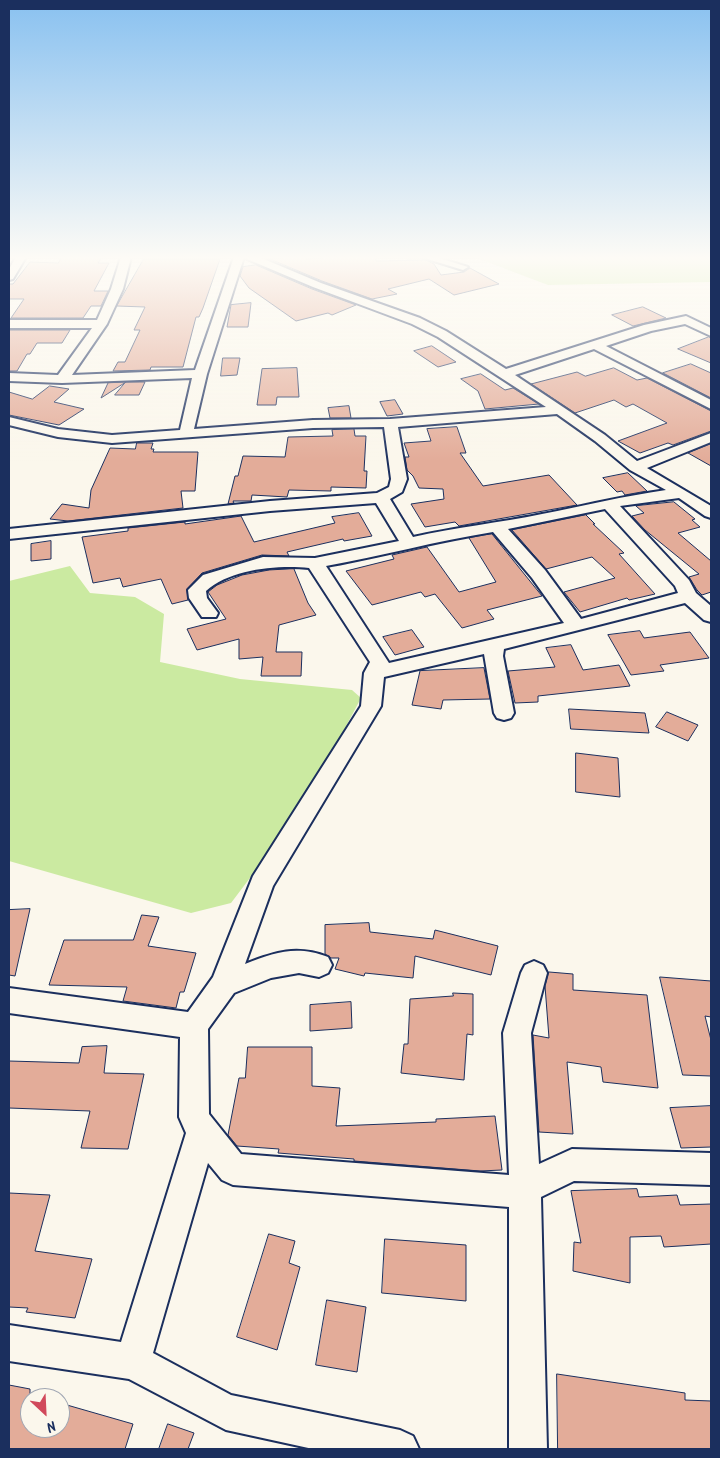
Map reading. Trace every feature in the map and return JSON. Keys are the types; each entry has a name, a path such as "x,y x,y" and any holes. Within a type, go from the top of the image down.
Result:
{"street":[{"path":"62,379 99,325"},
{"path":"186,433 200,374 216,325"},
{"path":"424,325 442,334 560,410 600,438 635,467 682,493 711,513"},
{"path":"505,374 662,325"},
{"path":"696,325 711,332"},
{"path":"594,346 711,404"},
{"path":"9,377 62,379 200,374"},
{"path":"9,421 58,433 112,439 313,424 390,423 560,410"},
{"path":"9,534 270,506 381,498 396,489 399,479 390,423"},
{"path":"635,467 711,436"},
{"path":"209,613 198,598 197,590 208,579 263,562 294,560 314,563 609,504 682,493"},
{"path":"381,498 409,544"},
{"path":"609,504 683,584 688,596 711,616"},
{"path":"496,526 518,549 556,595 576,626"},
{"path":"314,563 380,662 374,672 371,706 262,883 224,984 194,1026 194,1117 202,1132 233,1169 516,1192 572,1165 711,1169"},
{"path":"374,672 576,626 688,596"},
{"path":"495,644 493,656 504,713"},
{"path":"224,984 270,966 299,961 320,965"},
{"path":"528,1449 525,1189 517,1033 534,973"},
{"path":"9,1000 194,1026"},
{"path":"133,1362 202,1132"},
{"path":"9,1343 133,1362 226,1412 400,1449"}],"green space":[{"path":"70,566 90,593 135,597 164,614 160,662 240,679 352,690 361,698 302,809 231,903 191,913 9,861 9,581"}],"building":[{"path":"136,325 194,325 183,367 151,367 150,370 113,371 118,362 125,362 140,330 134,330"},
{"path":"227,325 248,325 248,327 227,327"},
{"path":"9,330 70,330 62,343 37,343 30,354 27,354 17,371 9,371"},
{"path":"709,337 711,338 711,363 678,349"},
{"path":"432,346 456,362 438,367 414,351"},
{"path":"223,358 240,358 237,375 221,376"},
{"path":"691,364 711,373 711,398 663,373"},
{"path":"297,368 299,397 277,397 276,405 257,405 262,369"},
{"path":"614,368 637,380 647,378 711,411 711,431 673,445 668,443 640,453 618,441 667,423 633,404 626,407 614,400 575,413 531,384 577,372 585,376"},
{"path":"481,374 505,390 513,388 539,404 485,409 478,391 461,379"},
{"path":"126,382 101,398 108,383"},
{"path":"126,382 145,382 139,395 115,395"},
{"path":"50,386 69,389 54,402 84,409 59,425 9,415 9,392 32,399"},
{"path":"395,400 403,414 387,416 380,402"},
{"path":"349,406 351,418 330,418 328,408"},
{"path":"457,427 466,453 460,453 483,486 549,475 577,505 459,526 455,522 425,527 411,504 444,499 443,489 419,488 413,476 407,470 405,457 409,457 404,443 431,441 427,429"},
{"path":"354,429 355,436 366,436 364,471 367,471 366,488 331,487 331,491 289,490 287,497 252,495 251,501 233,501 234,503 228,504 235,476 238,476 243,456 285,457 288,437 333,436 332,430"},
{"path":"137,443 153,443 151,449 154,449 153,452 198,452 195,491 181,491 183,508 68,521 50,519 62,504 89,508 91,490 110,448 135,449"},
{"path":"711,444 711,466 688,453"},
{"path":"628,473 647,491 625,495 622,491 617,492 603,478"},
{"path":"674,502 695,519 692,520 700,527 678,533 711,561 711,592 702,595 689,577 699,574 645,530 632,516 644,513 636,506"},
{"path":"359,513 372,536 344,541 343,539 287,552 289,556 262,555 202,573 187,589 188,600 172,604 161,579 123,587 120,578 93,583 82,537 128,531 128,528 185,522 185,524 241,516 254,542 335,523 332,517"},
{"path":"586,515 624,553 619,554 655,594 629,600 627,598 580,612 564,592 615,578 592,557 546,569 512,530"},
{"path":"492,534 542,596 487,610 494,619 462,628 435,594 425,597 421,592 372,605 346,571 394,559 392,555 427,547 459,592 496,582 469,538"},
{"path":"51,541 51,559 31,561 31,544"},
{"path":"294,569 308,603 316,615 279,625 276,652 302,652 301,676 261,676 263,657 239,659 239,639 197,650 187,629 226,619 208,592 217,585 242,575 269,570"},
{"path":"412,630 424,647 395,655 383,637"},
{"path":"640,631 644,638 690,632 709,658 660,665 664,671 631,675 608,635"},
{"path":"571,645 583,670 619,665 630,686 538,696 538,702 515,703 508,671 555,667 546,648"},
{"path":"484,668 490,699 443,700 441,709 412,705 420,671"},
{"path":"569,709 645,713 649,733 571,729"},
{"path":"667,712 698,725 688,741 656,727"},
{"path":"576,753 618,758 620,797 576,792"},
{"path":"30,909 15,976 9,975 9,910"},
{"path":"142,915 159,917 148,946 196,953 184,992 180,992 176,1008 123,1001 127,987 49,985 64,940 133,940"},
{"path":"369,923 370,932 433,939 435,930 498,946 491,975 415,956 413,978 365,973 364,976 335,969 339,958 331,958 325,954 325,925"},
{"path":"549,972 573,974 573,990 647,995 658,1088 603,1082 601,1067 567,1062 573,1134 539,1132 533,1035 549,1038 545,986"},
{"path":"660,977 711,981 711,1017 705,1016 711,1040 711,1076 683,1075"},
{"path":"453,993 473,994 473,1035 467,1034 464,1080 401,1073 404,1044 408,1044 410,999 453,996"},
{"path":"351,1002 352,1028 310,1031 310,1005"},
{"path":"107,1046 104,1073 144,1074 128,1149 81,1148 90,1111 9,1108 9,1061 79,1063 82,1047"},
{"path":"248,1047 312,1047 312,1086 340,1088 336,1126 436,1122 436,1119 495,1116 502,1170 480,1171 354,1161 354,1159 278,1153 279,1149 237,1146 228,1135 239,1078 245,1078"},
{"path":"711,1106 711,1147 681,1148 670,1108"},
{"path":"637,1189 639,1197 677,1195 680,1205 711,1204 711,1244 664,1247 661,1236 630,1237 630,1283 573,1271 574,1242 581,1243 571,1191"},
{"path":"9,1193 50,1195 35,1251 92,1259 75,1318 26,1312 28,1308 9,1307"},
{"path":"269,1234 295,1241 289,1263 300,1267 277,1350 237,1337"},
{"path":"385,1239 466,1245 466,1301 382,1293"},
{"path":"327,1300 366,1307 357,1372 316,1365"},
{"path":"557,1374 685,1393 685,1400 711,1401 711,1449 558,1449"},
{"path":"9,1385 25,1388 20,1388 20,1438 70,1438 70,1406 133,1424 125,1449 9,1449"},
{"path":"168,1424 194,1433 188,1449 159,1449"}]}
